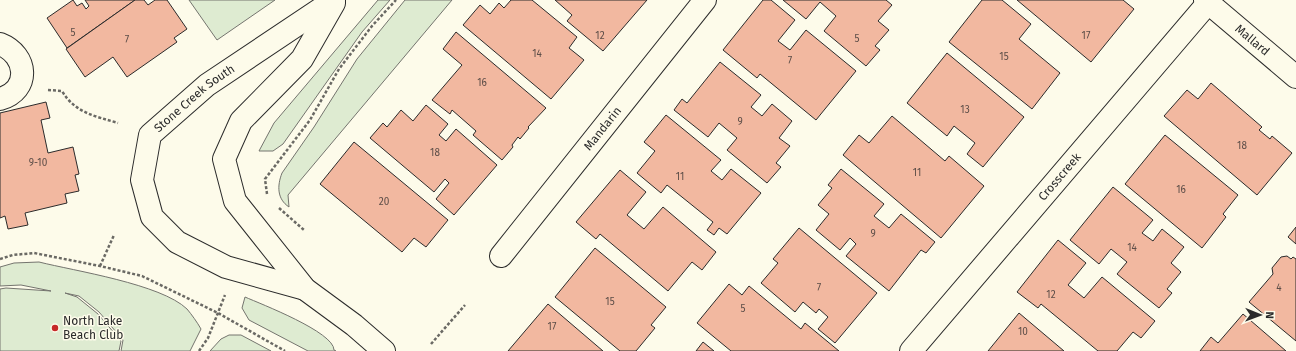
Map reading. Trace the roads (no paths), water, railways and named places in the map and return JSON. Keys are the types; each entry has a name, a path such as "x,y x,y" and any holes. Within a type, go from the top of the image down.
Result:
{"street":[{"name":"Stone Creek South","path":"305,289 226,267 177,242 152,217 142,180 150,135 207,85 335,0"},
{"name":"Stone Creek South","path":"335,0 302,59 241,121 224,159 235,201 305,289 354,325 384,351"},
{"name":"Mandarin","path":"501,256 705,0"},
{"name":"Mallard","path":"1206,1 1296,78"},
{"name":"Crosscreek","path":"911,351 1206,1"},
{"path":"0,44 17,54 22,64 22,76 18,86 11,94 0,99"}],"place":[{"name":"North Lake Beach Club","path":"55,328"}]}
